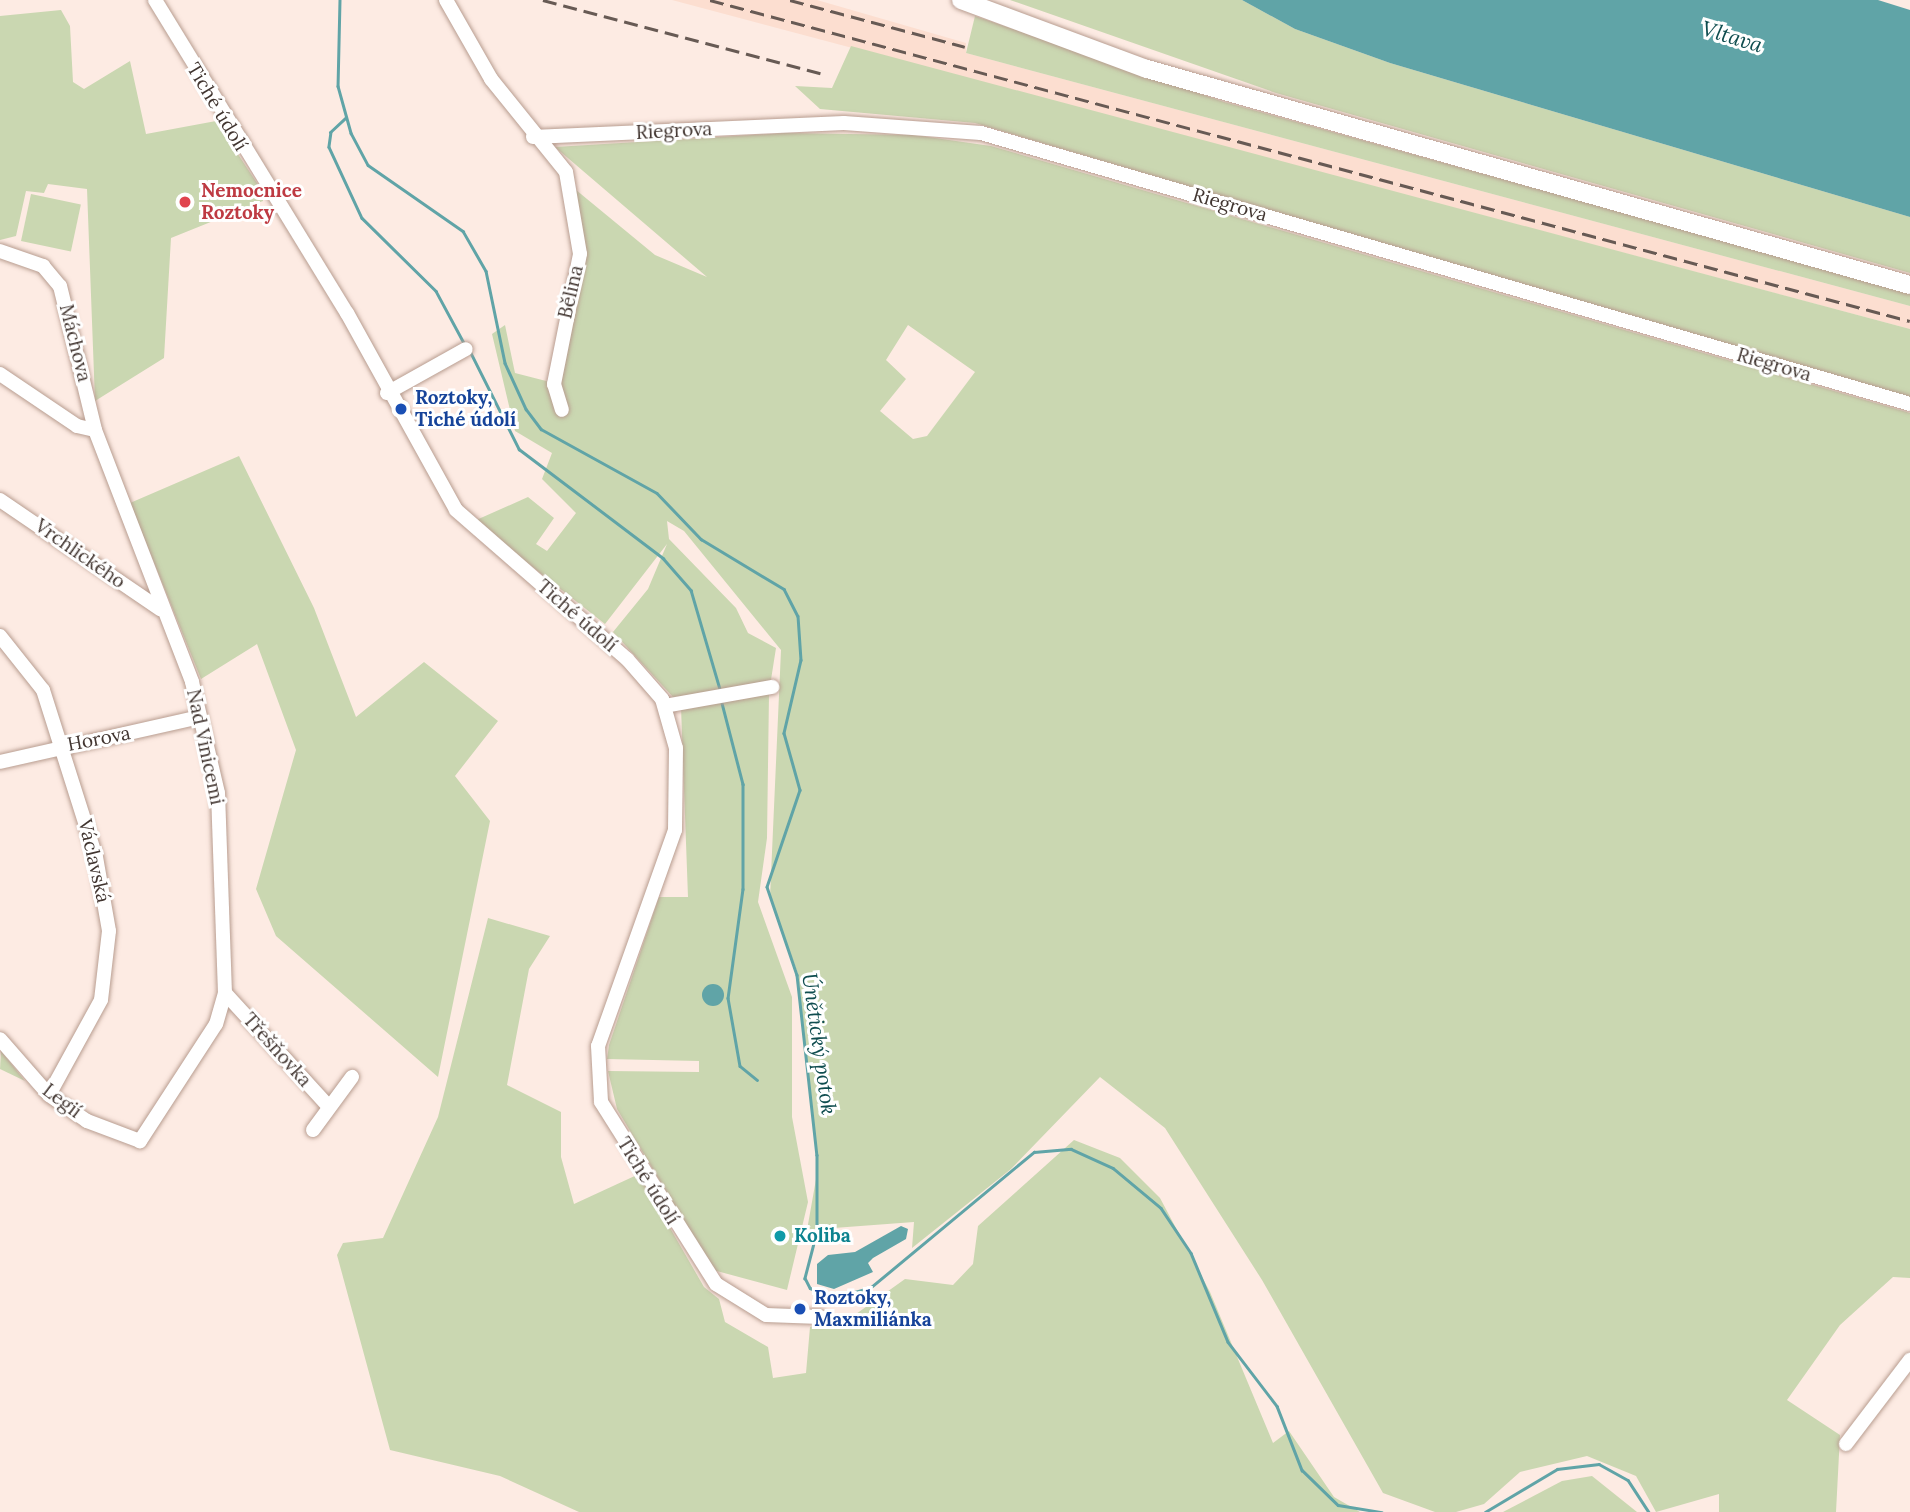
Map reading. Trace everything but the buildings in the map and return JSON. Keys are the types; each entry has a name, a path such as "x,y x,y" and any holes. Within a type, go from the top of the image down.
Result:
{"main road":[{"path":"961,0 1147,69 1910,285"}],"street":[{"name":"Tiché údolí","path":"155,0 347,313 387,393 456,510 627,659 665,706 678,765 675,830 610,1002 597,1075 601,1102 620,1137 716,1284 766,1315 820,1317"},
{"path":"446,0 533,137"},
{"name":"Riegrova","path":"533,137 844,123 981,133 1910,404"},
{"name":"Bělina","path":"533,137 566,172 580,254 554,384 562,411"},
{"name":"Máchova","path":"0,251 43,266 60,286 95,430"},
{"path":"387,393 466,349"},
{"path":"0,374 77,426 95,430"},
{"name":"Nad Vinicemi","path":"95,430 160,609 192,682 218,793 225,993 216,1024 140,1141"},
{"name":"Vrchlického","path":"0,500 160,609"},
{"name":"Václavská","path":"0,636 35,675 63,748 96,857 108,968 101,1000 49,1095"},
{"path":"665,706 772,687"},
{"name":"Horova","path":"0,762 199,717"},
{"name":"Třešňovka","path":"225,993 329,1107"},
{"name":"Legií","path":"0,1039 49,1095 87,1121 140,1141"},
{"path":"313,1130 352,1077"},
{"path":"1846,1444 1910,1360"}],"shaded area":[{"path":"672,0 817,0 966,43 966,53 1910,306 1910,329"}],"green space":[{"path":"1010,0 1242,0 1295,29 1390,63 1910,217 1910,273 1276,93"},
{"path":"61,10 70,26 73,82 84,89 130,61 146,134 216,121 263,192 263,201 171,238 164,358 95,401 87,189 48,184 44,193 26,191 16,236 0,240 0,16"},
{"path":"975,16 1224,102 1910,292 1910,306 966,53"},
{"path":"851,46 1910,329 1910,400 975,123 820,109 795,86 832,88"},
{"path":"785,133 914,135 991,146 1910,413 1910,1278 1893,1277 1840,1325 1787,1400 1840,1435 1836,1512 1719,1512 1719,1494 1656,1512 1636,1476 1587,1456 1520,1472 1484,1504 1456,1512 1435,1512 1383,1493 1262,1280 1165,1128 1100,1077 1011,1169 912,1248 914,1222 807,1230 818,1168 798,974 770,897 781,650 684,531 667,521 669,539 736,608 748,633 776,648 770,686 673,697 613,632 648,589 667,544 605,624 474,521 528,497 554,518 536,544 547,551 576,513 542,479 552,453 515,431 492,334 505,325 515,373 550,382 562,373 576,216 570,185 655,255 707,277 555,147","holes":["908,325 975,372 927,436 913,439 880,411 906,379 886,360"]},
{"path":"31,194 81,205 71,252 21,241"},
{"path":"239,456 314,608 356,717 424,662 498,721 455,776 490,821 438,1077 276,936 256,889 296,750 257,644 201,679 130,503"},
{"path":"769,694 767,838 758,902 792,997 792,1117 808,1202 787,1290 713,1270 617,1109 608,1071 699,1072 699,1061 607,1059 609,1045 659,897 688,897 681,707"},
{"path":"488,918 550,936 529,969 507,1085 561,1112 561,1157 574,1204 639,1174 704,1287 719,1299 725,1322 768,1347 773,1378 806,1373 810,1327 856,1314 905,1279 953,1285 973,1264 978,1226 1074,1140 1120,1158 1160,1198 1210,1292 1273,1443 1289,1431 1334,1497 1360,1512 579,1512 500,1476 390,1450 337,1255 343,1243 383,1238 438,1117"},
{"path":"1,1051 25,1081 0,1069"},
{"path":"1592,1476 1637,1512 1503,1512 1562,1481"}],"water":[{"name":"Vltava","path":"1242,0 1878,0 1910,10 1910,217 1390,63 1295,29"},
{"path":"713,984 721,987 724,995 721,1003 713,1006 705,1003 702,995 705,987"},
{"path":"901,1226 908,1229 906,1239 868,1263 873,1272 834,1289 817,1284 817,1264 828,1255 855,1252"}],"waterway":[{"name":"Únětický potok","path":"340,0 338,86 351,133 368,165 463,231 486,271 505,363 526,409 541,429 657,493 701,539 784,589 798,616 801,660 784,733 800,790 767,887 797,975 817,1155 817,1232 805,1278 810,1288 836,1297 870,1288 1034,1152 1071,1149 1113,1168 1161,1208 1191,1253 1228,1342 1277,1406 1302,1470 1338,1505 1381,1512"},
{"path":"346,118 331,132 329,147 362,218 436,291 464,343"},
{"path":"470,351 519,449 663,558 691,590 720,689"},
{"path":"722,703 743,784 743,889 728,998 740,1066 757,1080"},
{"name":"Únětický potok","path":"1485,1512 1557,1469 1599,1464 1628,1480 1649,1512"}],"railway":[{"path":"543,0 823,74"},
{"path":"710,0 1910,321"},
{"path":"790,0 965,47"}],"place":[{"name":"Nemocnice Roztoky","path":"185,202"},
{"name":"Roztoky, Tiché údolí","path":"401,409"},
{"name":"Koliba","path":"780,1236"},
{"name":"Roztoky, Maxmiliánka","path":"800,1309"}]}
